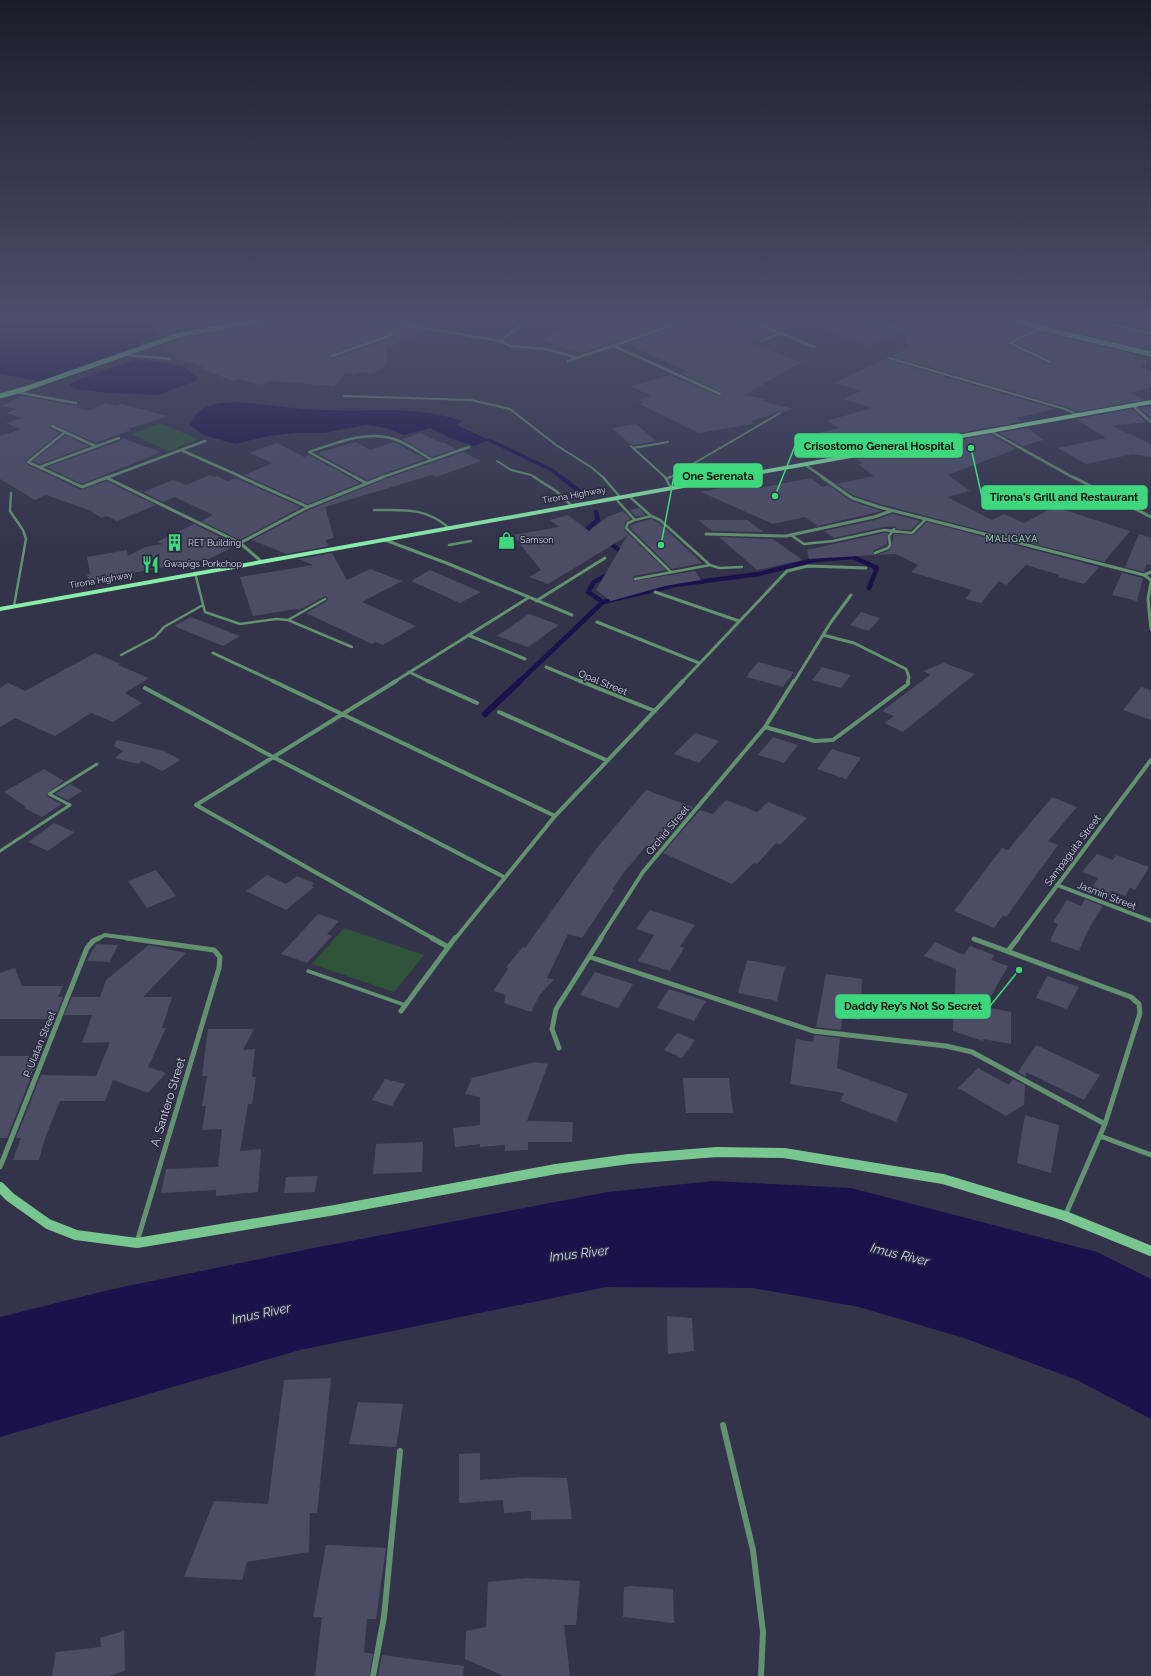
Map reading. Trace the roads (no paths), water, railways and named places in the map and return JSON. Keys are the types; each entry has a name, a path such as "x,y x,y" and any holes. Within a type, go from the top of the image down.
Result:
{"main road":[{"name":"Tirona Highway","path":"0,609 1151,402"},
{"path":"0,1187 10,1197 48,1224 76,1235 137,1243 335,1210 556,1168 629,1159 717,1152 784,1153 943,1179 1066,1216 1151,1251"}],"street":[{"path":"34,395 76,403"},
{"path":"1132,406 1151,422"},
{"path":"52,426 64,433 96,446"},
{"path":"990,431 1101,493 1151,517"},
{"path":"64,433 28,462 82,487 205,441"},
{"path":"366,483 309,452 357,437 382,436 395,440 432,460"},
{"path":"40,467 120,438"},
{"path":"240,543 308,507 366,483 469,447"},
{"path":"181,450 308,507"},
{"path":"804,464 852,498 891,511 926,518 1144,575 1151,581 1148,599 1151,629"},
{"path":"107,478 240,543 262,562"},
{"path":"706,534 790,535 874,517 891,511"},
{"path":"385,540 449,564 572,615"},
{"path":"536,601 605,558"},
{"path":"401,1011 448,947 555,816 606,760 655,711 786,571 808,566 866,568"},
{"path":"1144,575 1151,572"},
{"path":"655,592 739,621"},
{"name":"Orchid Street","path":"559,1048 552,1029 556,1009 643,872 765,726 823,635 851,595"},
{"path":"448,947 196,805 528,598"},
{"path":"598,622 699,663"},
{"path":"468,635 525,659"},
{"path":"765,726 815,741 833,740 908,684 909,677 906,669 854,643 823,635"},
{"path":"213,653 344,713 555,816"},
{"name":"Opal Street","path":"546,667 655,711"},
{"path":"409,672 478,703"},
{"path":"145,688 273,757 504,877"},
{"path":"499,712 606,760"},
{"name":"Sampaguita Street","path":"1008,951 1151,760"},
{"name":"Jasmin Street","path":"1057,885 1151,921"},
{"name":"P. Ulatan Street","path":"0,1167 87,948 93,941 105,935 214,950 220,957 219,968"},
{"path":"974,939 1131,997 1138,1004 1140,1013 1105,1124 1066,1216"},
{"path":"590,957 813,1031 946,1046 972,1052 1105,1124"},
{"name":"A. Santero Street","path":"137,1243 219,968"},
{"path":"1100,1136 1151,1155"},
{"path":"724,1425 752,1550 763,1632 760,1676"},
{"path":"373,1676 384,1616 400,1451"}],"lane":[{"path":"1017,395 1065,409 1078,415"},
{"path":"344,396 471,400 510,409 556,445 591,467 607,481 617,498 635,520"},
{"path":"667,480 780,414"},
{"path":"668,442 632,447 667,480 671,488"},
{"path":"497,461 511,470 531,475 556,491 572,506"},
{"path":"11,493 10,511 23,530 26,539 14,606"},
{"path":"628,496 651,516 660,520 710,566"},
{"path":"374,510 404,510 433,514 449,528"},
{"path":"651,516 628,523 626,528 671,572"},
{"path":"790,535 804,544 833,541 884,530 914,532 926,518"},
{"path":"875,553 888,548 890,545 889,536 894,530"},
{"path":"449,545 470,541"},
{"path":"636,579 650,575 710,566 719,568 742,566"},
{"path":"195,573 204,612 240,624 276,619 288,620 352,647"},
{"path":"288,620 325,599"},
{"path":"121,655 155,637 164,627 179,617 203,605"},
{"path":"0,851 70,805 49,794 97,764"},
{"path":"308,971 405,1005"}],"water":[{"path":"233,402 310,409 392,410 428,413 462,421 457,425 489,440 474,446 450,438 430,428 404,435 386,428 366,425 324,433 296,433 268,436 235,444 203,435 190,425 202,409 213,405"},
{"name":"Imus River","path":"713,1181 851,1188 1097,1252 1151,1279 1151,1419 1077,1380 964,1338 859,1307 753,1288 606,1287 300,1350 0,1437 0,1317 113,1289 319,1247 608,1192"}],"waterway":[{"path":"489,440 552,470 562,478"},
{"path":"561,477 583,494"},
{"path":"592,535 588,532 588,528 598,520 596,512"},
{"path":"606,540 624,554"},
{"path":"603,602 675,585 759,574 814,560 853,557 877,568 869,588"},
{"path":"603,602 588,592 594,582 611,573"},
{"path":"519,682 603,602"},
{"path":"485,714 520,681"}],"place":[{"name":"Tirona's Grill and Restaurant","path":"971,448"},
{"name":"Crisostomo General Hospital","path":"775,496"},
{"name":"Samson","path":"507,540"},
{"name":"RET Building","path":"175,543"},
{"name":"One Serenata","path":"661,545"},
{"name":"Gwapigs Porkchop","path":"151,564"},
{"name":"Daddy Rey’s Not So Secret","path":"1019,970"}],"district":[{"name":"MALIGAYA","path":"1012,539"}]}
